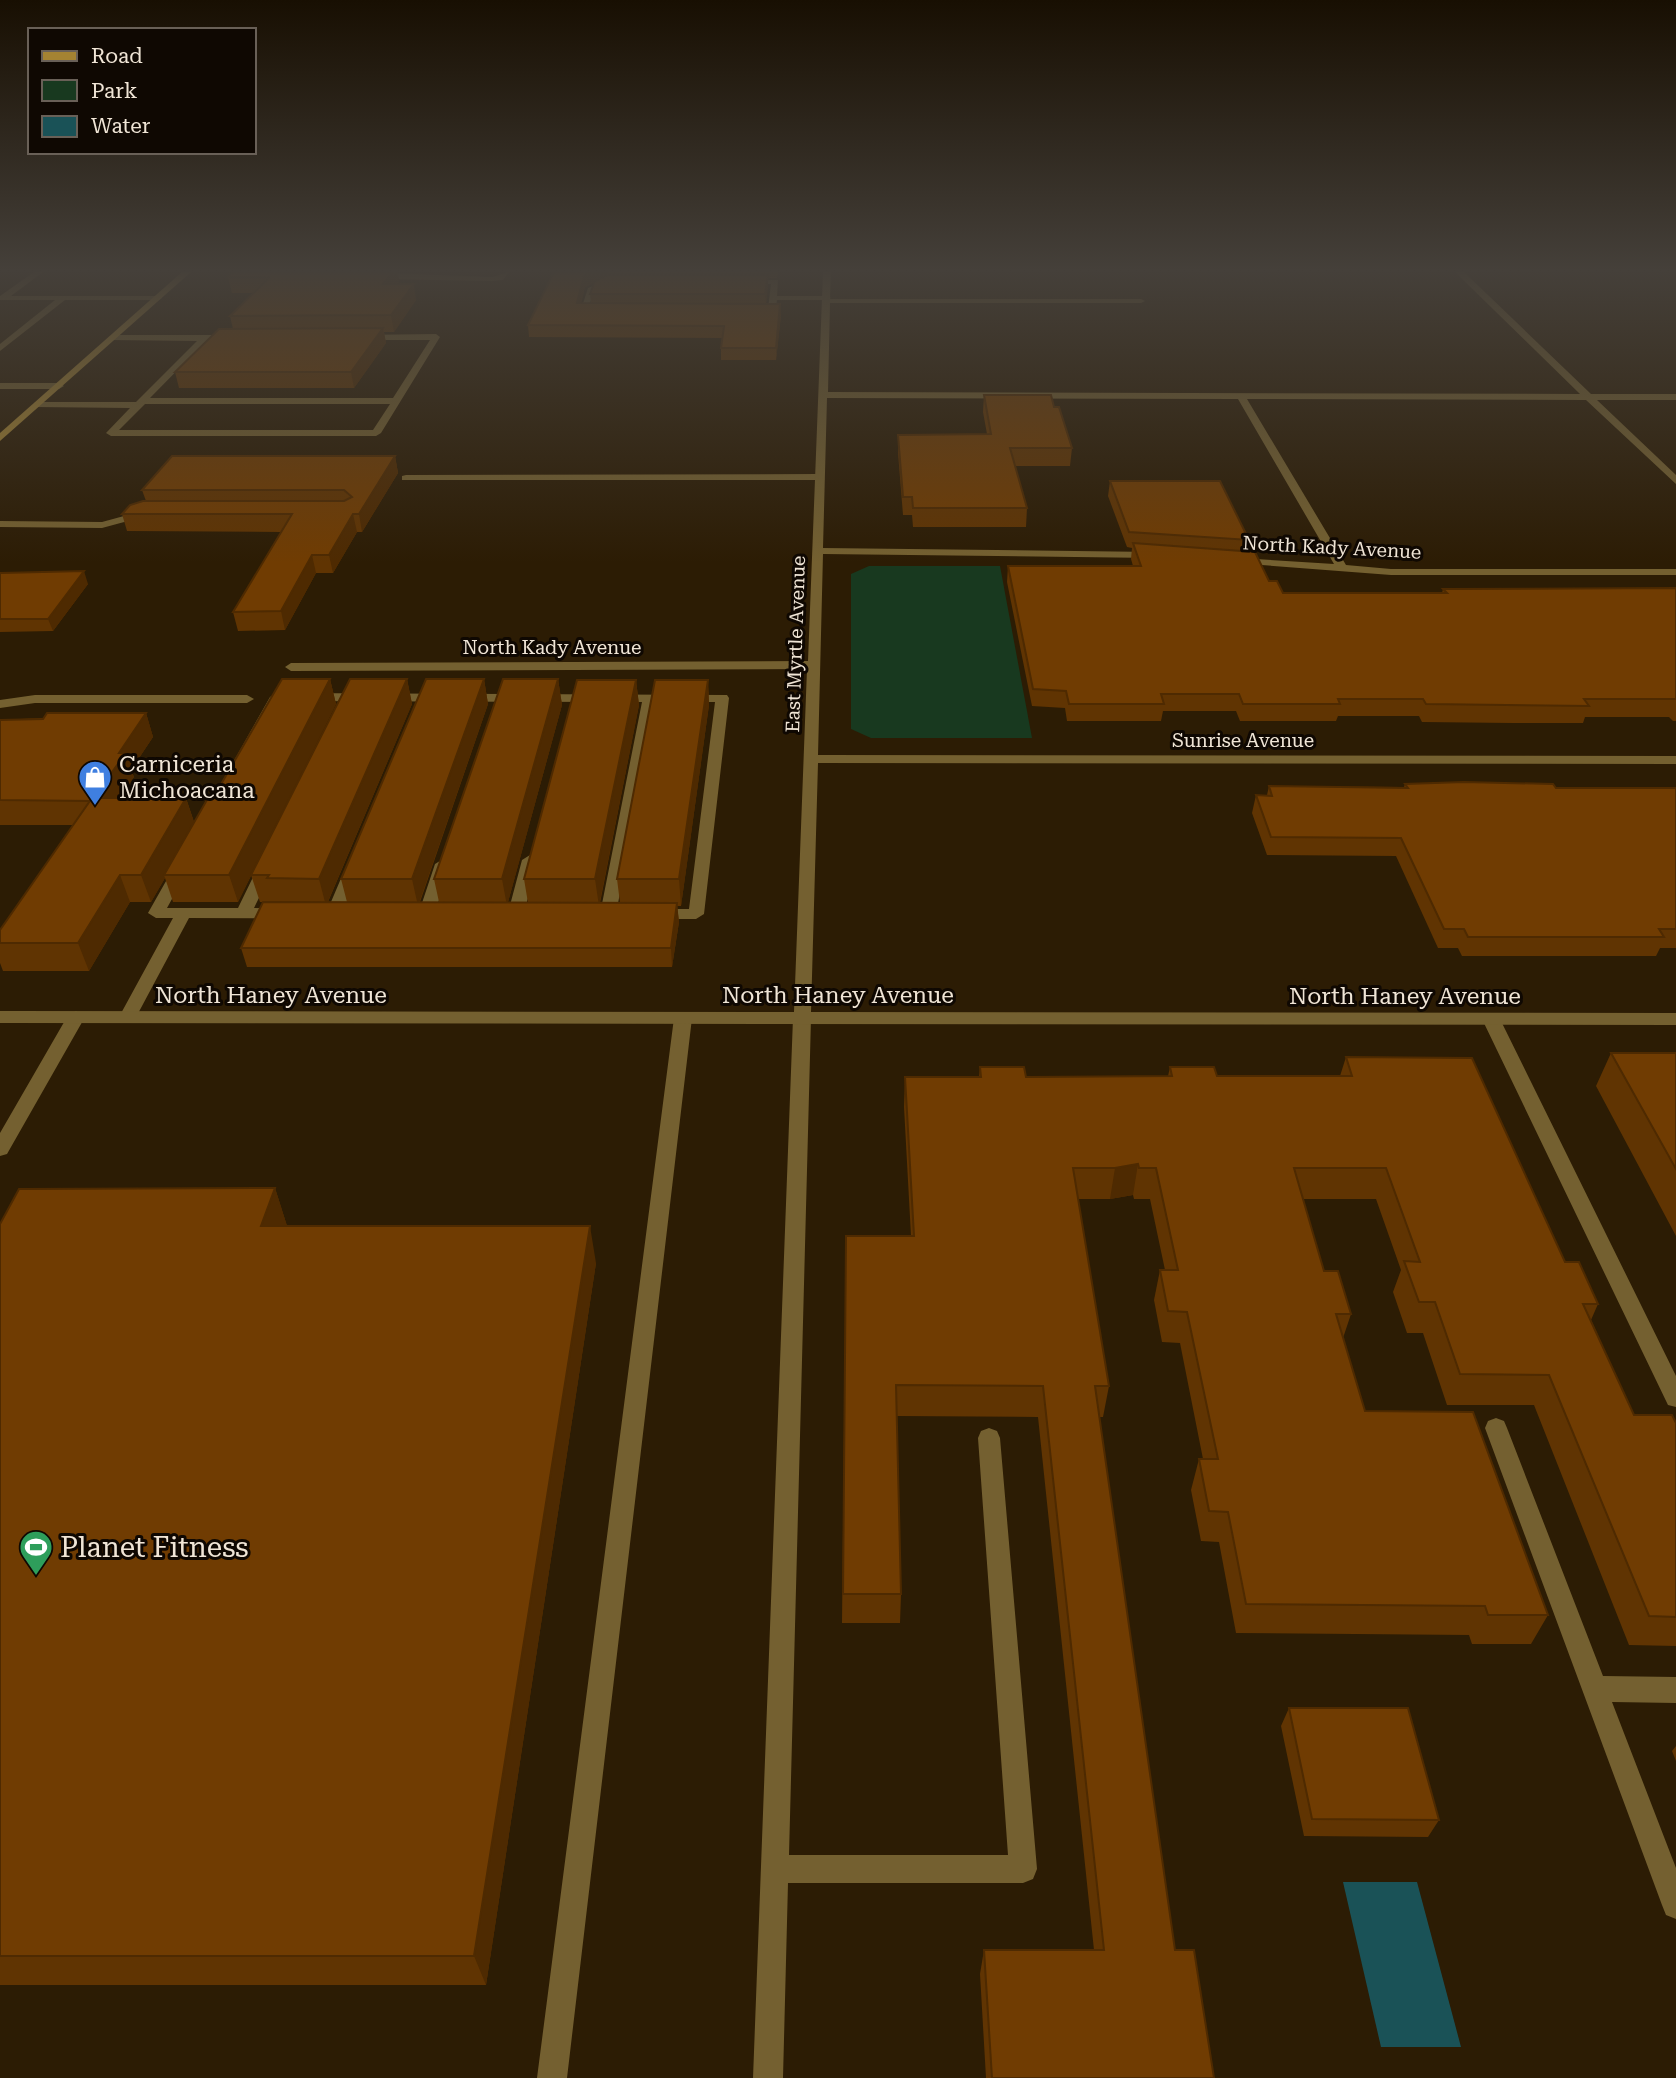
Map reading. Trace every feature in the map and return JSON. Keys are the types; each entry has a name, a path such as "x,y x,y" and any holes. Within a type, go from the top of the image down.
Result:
{"main road":[{"path":"0,438 78,369"}],"street":[{"path":"174,369 111,433 376,433 416,369"},
{"name":"East Myrtle Avenue","path":"768,2078 823,369"},
{"path":"1560,369 1676,481"},
{"path":"0,386 59,386"},
{"path":"822,395 1676,397"},
{"path":"1240,395 1342,569"},
{"path":"37,405 396,401"},
{"path":"406,478 819,477"},
{"path":"0,524 102,525 148,513 161,513"},
{"path":"817,551 1130,553 1170,556"},
{"name":"North Kady Avenue","path":"1223,560 1391,572 1676,572"},
{"name":"North Kady Avenue","path":"291,667 814,665"},
{"path":"278,697 346,703 421,704 572,704 649,698 722,698 696,914 184,914 156,914 278,697"},
{"path":"608,914 649,698"},
{"path":"0,704 36,699 247,699"},
{"name":"Sunrise Avenue","path":"810,759 1676,760"},
{"path":"516,914 534,846"},
{"path":"334,914 361,850"},
{"path":"426,914 448,850"},
{"path":"244,914 273,853"},
{"path":"128,1017 184,914"},
{"name":"North Haney Avenue","path":"0,1017 1676,1019"},
{"path":"0,1149 7,1124 76,1017"},
{"path":"552,2078 683,1018"},
{"path":"1491,1019 1676,1398"},
{"path":"1496,1428 1676,1905"},
{"path":"775,1869 1023,1869 989,1438"},
{"path":"1595,1689 1676,1689"}],"green space":[{"path":"869,566 1000,566 1032,738 871,738 851,729 851,574"}],"water":[{"path":"1343,1882 1417,1882 1461,2047 1381,2047"}],"building":[{"path":"178,369 353,369 351,372 175,372"},
{"path":"984,395 1051,395 1054,407 1059,407 1072,448 1010,448 1027,508 913,508 912,497 903,497 898,435 991,434"},
{"path":"172,456 395,456 359,514 353,514 329,555 312,555 281,611 233,612 292,514 122,514 130,505 143,501 344,501 352,497 344,490 142,490"},
{"path":"1110,481 1220,481 1249,540 1129,532"},
{"path":"1133,543 1255,552 1269,581 1277,581 1283,593 1676,588 1676,699 1584,699 1589,706 1426,704 1423,699 1338,699 1340,704 1243,704 1239,694 1161,694 1164,704 1069,704 1066,691 1033,689 1008,566 1141,566"},
{"path":"84,571 48,619 0,619 0,573"},
{"path":"282,679 330,679 229,875 164,875 208,798 213,798"},
{"path":"350,679 407,679 319,879 251,875"},
{"path":"426,679 484,679 412,879 341,879"},
{"path":"503,679 558,679 502,879 434,879"},
{"path":"577,680 636,680 595,879 524,879"},
{"path":"655,680 708,680 679,879 617,879"},
{"path":"47,713 146,713 119,753 126,753 90,801 0,800 0,720 43,719"},
{"path":"1405,784 1553,784 1556,788 1676,788 1676,929 1659,929 1664,937 1468,937 1464,929 1444,929 1401,838 1271,837 1256,795 1272,796 1269,786 1408,788"},
{"path":"92,798 186,798 141,875 120,875 78,943 0,943 0,930"},
{"path":"263,902 677,903 671,948 241,948"},
{"path":"1611,1053 1676,1053 1676,1169"},
{"path":"1346,1057 1472,1058 1565,1262 1579,1262 1598,1304 1583,1304 1634,1415 1672,1415 1676,1423 1676,1617 1649,1616 1549,1375 1460,1374 1435,1302 1419,1302 1404,1261 1420,1262 1386,1168 1294,1168 1324,1271 1338,1271 1351,1314 1336,1314 1365,1411 1473,1412 1548,1615 1488,1615 1485,1606 1246,1604 1228,1512 1209,1511 1199,1459 1218,1459 1187,1312 1168,1311 1160,1270 1178,1270 1156,1168 1139,1168 1138,1164 1115,1168 1073,1168 1109,1386 1095,1386 1175,1950 1194,1950 1214,2078 992,2078 984,1950 1104,1950 1043,1386 896,1385 901,1594 843,1594 846,1236 914,1236 905,1077 981,1077 980,1067 1024,1067 1026,1077 1172,1076 1170,1067 1214,1067 1217,1076 1352,1076"},
{"path":"275,1188 261,1226 590,1226 474,1956 0,1956 0,1224 19,1189"},
{"path":"1289,1708 1408,1708 1439,1820 1312,1819"}],"place":[{"name":"Carniceria Michoacana","path":"95,807"},
{"name":"Planet Fitness","path":"36,1577"}]}
